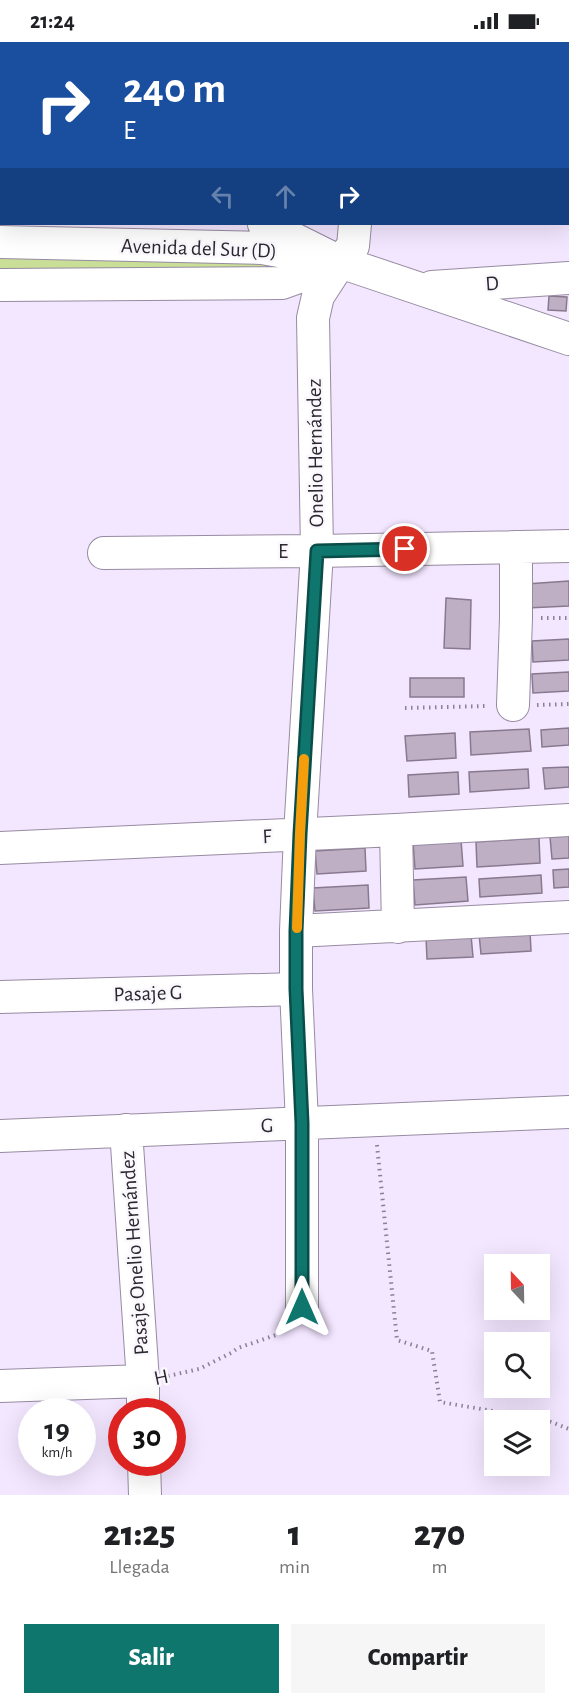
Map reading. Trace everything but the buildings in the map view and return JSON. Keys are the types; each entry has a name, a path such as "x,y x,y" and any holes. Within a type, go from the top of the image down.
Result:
{"street":[{"name":"Onelio Hernández","path":"302,1307 302,1123 296,989 296,931 317,551 313,318 318,296 353,246 355,225"},
{"name":"Avenida del Sur (D)","path":"0,242 263,232 340,262"},
{"name":"Avenida del Sur (D)","path":"0,285 282,283 340,262"},
{"path":"340,262 569,339"},
{"name":"D","path":"415,288 569,278"},
{"name":"Onelio Hernández","path":"282,283 300,291 313,318"},
{"name":"E","path":"104,553 569,546"},
{"path":"513,705 516,547"},
{"name":"F","path":"0,848 569,820"},
{"path":"396,830 398,927"},
{"path":"296,931 569,917"},
{"name":"Pasaje G","path":"0,997 296,989"},
{"name":"G","path":"0,1136 569,1112"},
{"name":"Pasaje Onelio Hernández","path":"126,1130 143,1396"},
{"name":"H","path":"0,1386 143,1396"},
{"path":"144,1476 145,1495"}],"path":[{"path":"375,1121 397,1340 432,1351 440,1402 546,1420 569,1429"},
{"name":"H","path":"143,1396 238,1348 276,1335 302,1307"}],"green space":[{"path":"0,254 275,264 278,269 0,269"}],"slow traffic":[{"path":"297,928 304,759"}],"route":[{"path":"302,1307 302,1123 296,989 296,931 317,551 405,549"}]}
